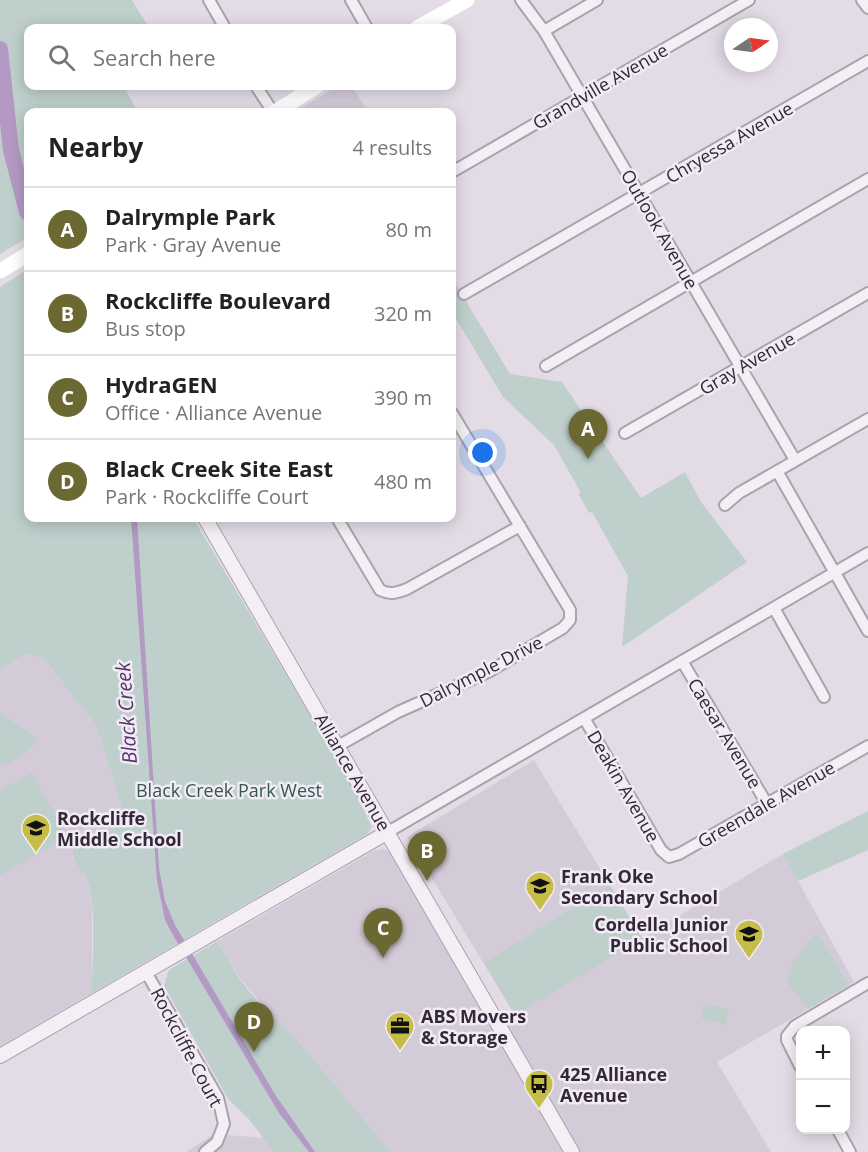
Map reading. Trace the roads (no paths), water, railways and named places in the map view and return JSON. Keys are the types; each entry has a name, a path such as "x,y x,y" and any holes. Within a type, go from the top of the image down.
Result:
{"main road":[{"path":"424,24 467,0"},
{"path":"281,108 310,90"},
{"path":"0,271 24,256"}],"street":[{"path":"209,0 223,24"},
{"path":"351,0 365,24"},
{"name":"Outlook Avenue","path":"521,0 544,31 795,460"},
{"path":"544,31 597,0"},
{"name":"Grandville Avenue","path":"456,170 749,0"},
{"path":"862,0 868,8"},
{"name":"Chryessa Avenue","path":"464,294 868,61"},
{"path":"259,90 271,108"},
{"path":"546,366 868,178"},
{"name":"Gray Avenue","path":"626,433 868,293"},
{"path":"725,505 739,493 868,418"},
{"name":"Dalrymple Drive","path":"338,746 398,712 490,671 563,628 570,620 570,610 456,420"},
{"path":"777,471 868,631"},
{"name":"Alliance Avenue","path":"207,522 572,1152"},
{"path":"339,522 380,590 388,594 407,589 520,526"},
{"path":"0,1056 868,554"},
{"path":"774,608 824,697"},
{"name":"Caesar Avenue","path":"682,661 767,804"},
{"name":"Deakin Avenue","path":"584,718 664,854"},
{"name":"Greendale Avenue","path":"664,854 669,857 679,854 868,746"},
{"name":"Rockcliffe Court","path":"146,972 220,1104 224,1124 221,1135 205,1152"},
{"path":"796,1057 787,1040 795,1026 868,983"},
{"path":"840,1134 850,1152"}],"waterway":[{"name":"Black Creek","path":"0,49 11,150 24,200"}],"place":[{"name":"Dalrymple Park","path":"588,459"},
{"name":"Rockcliffe Middle School","path":"36,854"},
{"name":"Rockcliffe Boulevard","path":"427,881"},
{"name":"Frank Oke Secondary School","path":"540,912"},
{"name":"HydraGEN","path":"383,958"},
{"name":"Cordella Junior Public School","path":"749,960"},
{"name":"Black Creek Site East","path":"254,1052"},
{"name":"ABS Movers & Storage","path":"400,1052"},
{"name":"425 Alliance Avenue","path":"539,1110"}],"park label":[{"name":"Black Creek Park West","path":"229,790"}]}
